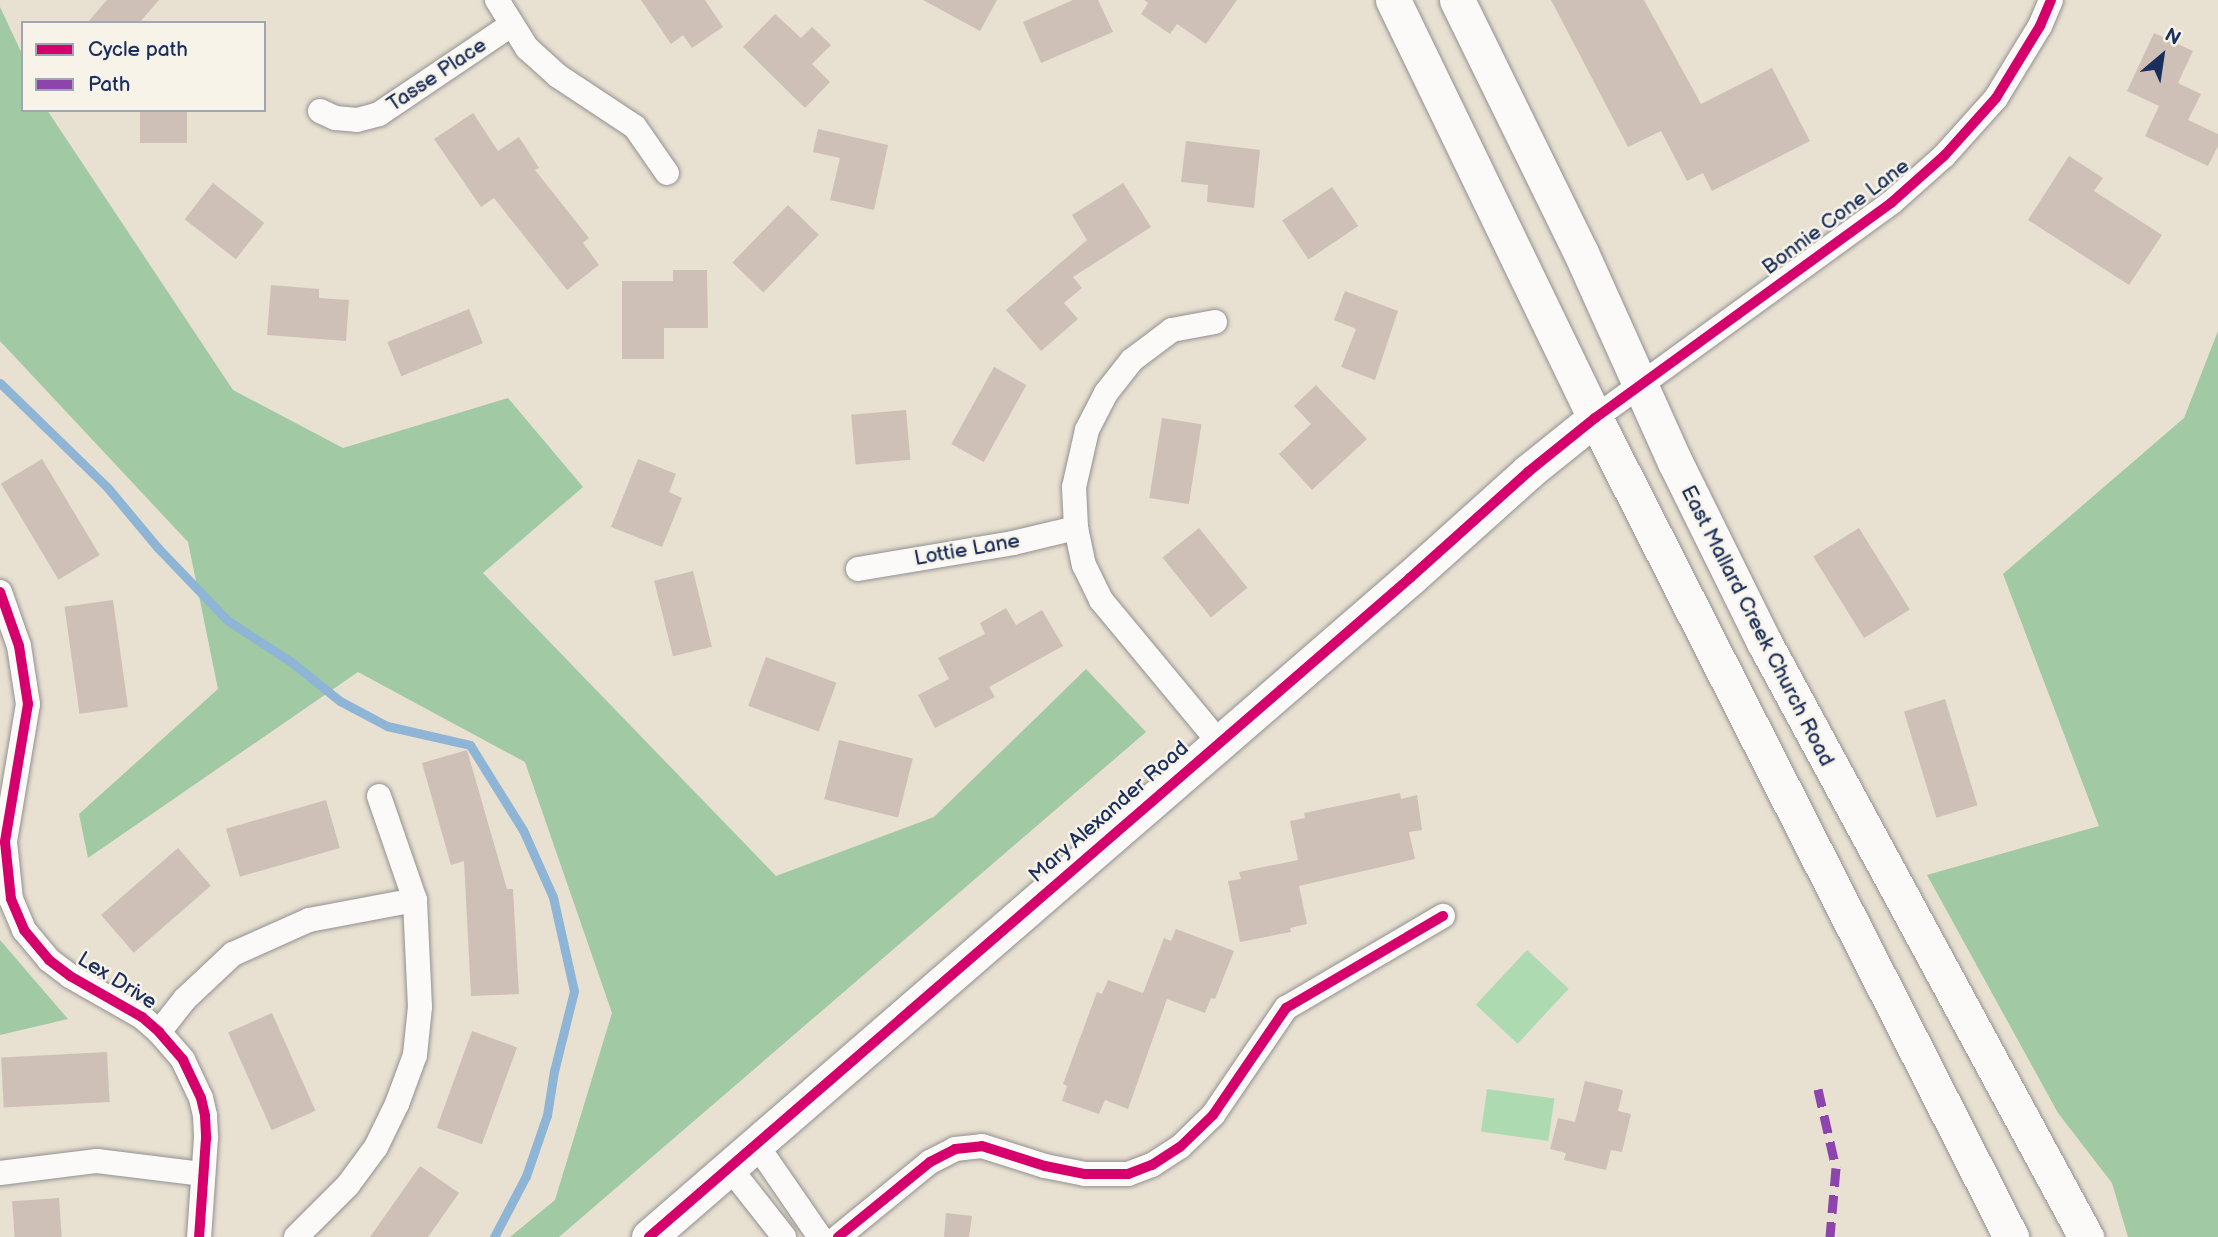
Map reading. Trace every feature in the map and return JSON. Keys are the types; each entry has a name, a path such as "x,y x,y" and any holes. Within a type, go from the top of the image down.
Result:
{"main road":[{"path":"1393,0 1595,418 2011,1237"},
{"name":"East Mallard Creek Church Road","path":"1457,0 1581,253 1640,387 1795,703 2086,1237"},
{"name":"Mary Alexander Road","path":"649,1237 1528,472 1595,418"}],"street":[{"path":"497,0 527,48 558,76 635,127 667,173"},
{"name":"Bonnie Cone Lane","path":"1595,418 1891,203 1944,156 1996,98 2040,26 2051,0"},
{"name":"Tasse Place","path":"320,111 335,118 357,120 379,114 511,25"},
{"path":"1215,322 1172,330 1148,346 1106,393 1087,430 1077,468 1076,528 1084,565 1101,600 1219,742"},
{"name":"Lottie Lane","path":"858,569 1013,543 1076,528"},
{"name":"Lex Drive","path":"0,593 19,646 27,704 6,802 6,876 11,899 24,930 36,948 59,968 159,1031 183,1060 201,1098 206,1138 199,1237"},
{"path":"296,1237 348,1185 376,1147 397,1104 415,1055 420,1007 415,900 379,796"},
{"name":"Lex Drive","path":"159,1031 213,971 233,954 309,920 415,900"},
{"path":"838,1237 930,1162 955,1149 992,1148 1045,1166 1085,1174 1128,1174 1152,1165 1181,1147 1213,1115 1286,1008 1443,916"},
{"path":"756,1144 820,1237"},
{"path":"0,1173 97,1161 203,1174"},
{"path":"729,1167 784,1237"}],"green space":[{"path":"0,7 21,52 21,112 48,112 233,390 343,448 508,398 583,487 483,573 776,876 934,817 1086,669 1146,732 559,1237 510,1237 555,1200 612,1013 525,762 358,672 88,858 79,814 218,689 188,542 0,341"},
{"path":"2218,331 2218,1237 2128,1237 2112,1183 2058,1113 1927,875 2099,826 2003,574 2184,418"},
{"path":"0,940 68,1019 0,1035"},
{"path":"1527,950 1569,989 1518,1044 1476,1005"},
{"path":"1487,1089 1554,1098 1548,1141 1481,1132"}],"building":[{"path":"107,0 159,0 141,21 89,21"},
{"path":"641,0 705,0 723,27 692,48 683,35 671,44"},
{"path":"923,0 997,0 980,31"},
{"path":"1073,0 1098,0 1113,32 1041,63 1023,22"},
{"path":"1144,0 1237,0 1206,44 1177,24 1170,34 1141,14 1148,3"},
{"path":"1551,0 1644,0 1701,104 1772,68 1810,141 1712,191 1703,173 1687,181 1661,131 1628,147"},
{"path":"775,14 801,38 812,27 831,45 812,64 830,82 805,108 743,47"},
{"path":"2154,33 2193,51 2178,83 2201,94 2188,120 2218,134 2218,146 2208,166 2145,136 2159,106 2127,91"},
{"path":"140,112 187,112 187,143 140,143"},
{"path":"473,113 498,151 519,137 539,168 535,170 589,238 583,243 599,265 567,290 494,198 481,207 434,139"},
{"path":"818,129 888,145 874,210 830,200 840,158 813,152"},
{"path":"1186,141 1260,150 1254,208 1207,202 1208,185 1181,182"},
{"path":"2069,156 2103,178 2094,191 2162,235 2129,285 2028,220"},
{"path":"213,183 264,223 236,259 185,219"},
{"path":"1123,183 1151,227 1073,277 1082,288 1064,303 1078,319 1041,351 1006,310 1087,240 1072,215"},
{"path":"1332,187 1358,226 1309,260 1282,221"},
{"path":"788,205 819,235 763,292 732,263"},
{"path":"673,270 707,270 708,328 664,328 664,359 622,359 622,281 673,281"},
{"path":"271,285 319,289 319,298 349,300 346,341 267,335"},
{"path":"1345,291 1398,311 1375,380 1341,367 1356,329 1334,320"},
{"path":"469,309 483,343 401,376 387,342"},
{"path":"994,367 1026,385 984,462 951,444"},
{"path":"1316,385 1367,439 1312,490 1279,454 1311,424 1294,406"},
{"path":"906,410 910,460 856,465 851,415"},
{"path":"1162,418 1202,424 1189,504 1149,498"},
{"path":"42,459 100,555 59,580 1,484"},
{"path":"638,459 676,474 669,492 682,498 662,547 611,527"},
{"path":"1199,528 1247,588 1211,617 1162,558"},
{"path":"1859,528 1910,609 1864,638 1813,557"},
{"path":"693,571 712,647 673,656 654,581"},
{"path":"113,600 128,707 80,714 64,607"},
{"path":"1006,608 1016,625 1042,610 1063,646 989,687 995,697 935,728 918,695 949,679 938,658 985,634 980,623"},
{"path":"766,657 836,683 819,732 748,706"},
{"path":"1945,699 1977,805 1936,818 1904,712"},
{"path":"839,740 913,758 898,818 824,799"},
{"path":"467,750 507,889 513,889 519,994 471,996 464,861 451,865 422,763"},
{"path":"1400,793 1401,799 1417,795 1422,830 1409,832 1415,859 1299,886 1307,924 1290,928 1291,932 1240,942 1228,881 1241,879 1239,872 1298,860 1290,821 1305,818 1304,813"},
{"path":"326,800 340,848 240,877 226,829"},
{"path":"178,848 211,886 134,953 101,915"},
{"path":"1176,929 1234,951 1215,999 1211,998 1205,1013 1167,999 1128,1109 1105,1100 1099,1114 1062,1101 1067,1086 1063,1084 1097,992 1102,994 1108,980 1143,993 1164,938 1171,941"},
{"path":"272,1013 316,1111 272,1130 228,1033"},
{"path":"472,1031 517,1047 482,1144 437,1128"},
{"path":"107,1052 110,1102 4,1107 1,1058"},
{"path":"1585,1081 1623,1090 1618,1111 1631,1114 1622,1152 1611,1150 1606,1170 1564,1160 1566,1153 1550,1149 1558,1118 1575,1122"},
{"path":"420,1166 459,1193 428,1237 370,1237"},
{"path":"59,1198 62,1237 15,1237 12,1201"},
{"path":"946,1213 972,1216 969,1237 944,1237"}],"waterway":[{"path":"0,383 107,487 158,548 227,620 290,661 340,701 387,726 470,745 523,830 553,897 574,991 554,1071 547,1115 526,1176 494,1237"}],"marked path":[{"path":"1818,1089 1836,1168 1830,1237"}],"cycle path":[{"path":"649,1237 1410,578 1528,472 1595,418 1891,203 1944,156 1996,98 2040,26 2051,0"},
{"path":"0,592 19,646 28,704 5,842 11,899 24,930 49,960 70,976 142,1017 183,1060 201,1098 205,1116 199,1237"},
{"path":"838,1237 930,1162 955,1149 982,1146 1045,1166 1085,1174 1128,1174 1152,1165 1180,1147 1213,1115 1286,1008 1443,916"}]}
